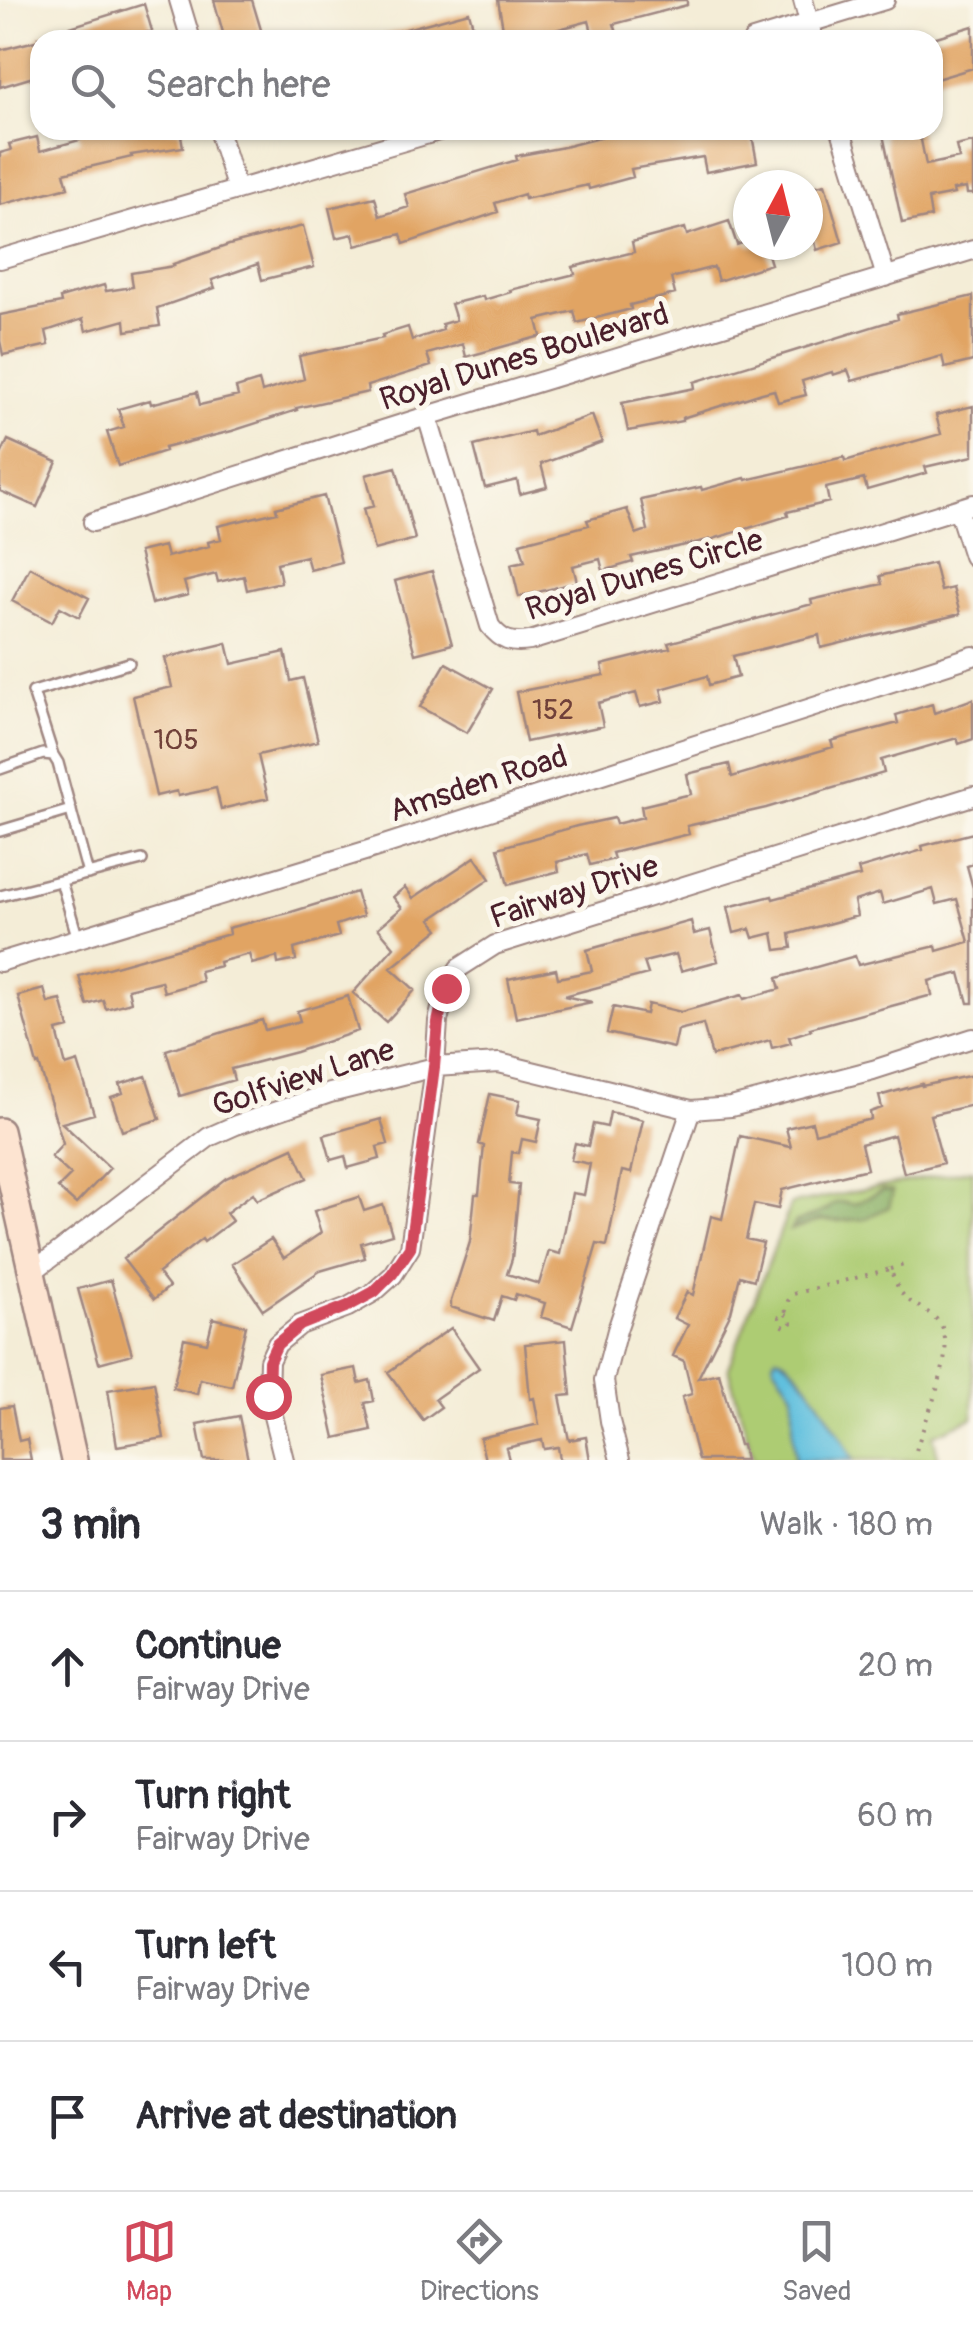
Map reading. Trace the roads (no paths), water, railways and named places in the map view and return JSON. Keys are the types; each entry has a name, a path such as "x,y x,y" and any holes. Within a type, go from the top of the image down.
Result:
{"street":[{"path":"179,0 188,30"},
{"path":"802,0 811,30"},
{"path":"817,30 885,0"},
{"path":"221,140 237,190"},
{"path":"0,259 408,140"},
{"path":"845,140 886,277"},
{"name":"Royal Dunes Boulevard","path":"93,522 973,250"},
{"name":"Royal Dunes Circle","path":"427,416 490,626 499,637 513,644 530,642 965,506"},
{"path":"965,506 973,556"},
{"name":"Amsden Road","path":"0,962 365,851 973,656"},
{"name":"Fairway Drive","path":"284,1460 268,1396 269,1361 277,1344 300,1325 374,1292 410,1248 438,1022 446,988 459,968 495,946 973,796"},
{"name":"Golfview Lane","path":"32,1272 210,1137 236,1124 330,1093 434,1067 499,1064 691,1110 731,1107 874,1070 973,1038"},
{"path":"620,1460 604,1380 691,1110"},
{"path":"0,1131 74,1460"}],"lane":[{"path":"88,874 58,763 52,755 33,692 129,663"},
{"path":"0,768 43,754 52,755"},
{"path":"0,831 71,810"},
{"path":"0,896 142,860"},
{"path":"61,881 78,939"}],"water":[{"path":"776,1356 808,1386 854,1460 796,1460 793,1393 774,1365"}]}
